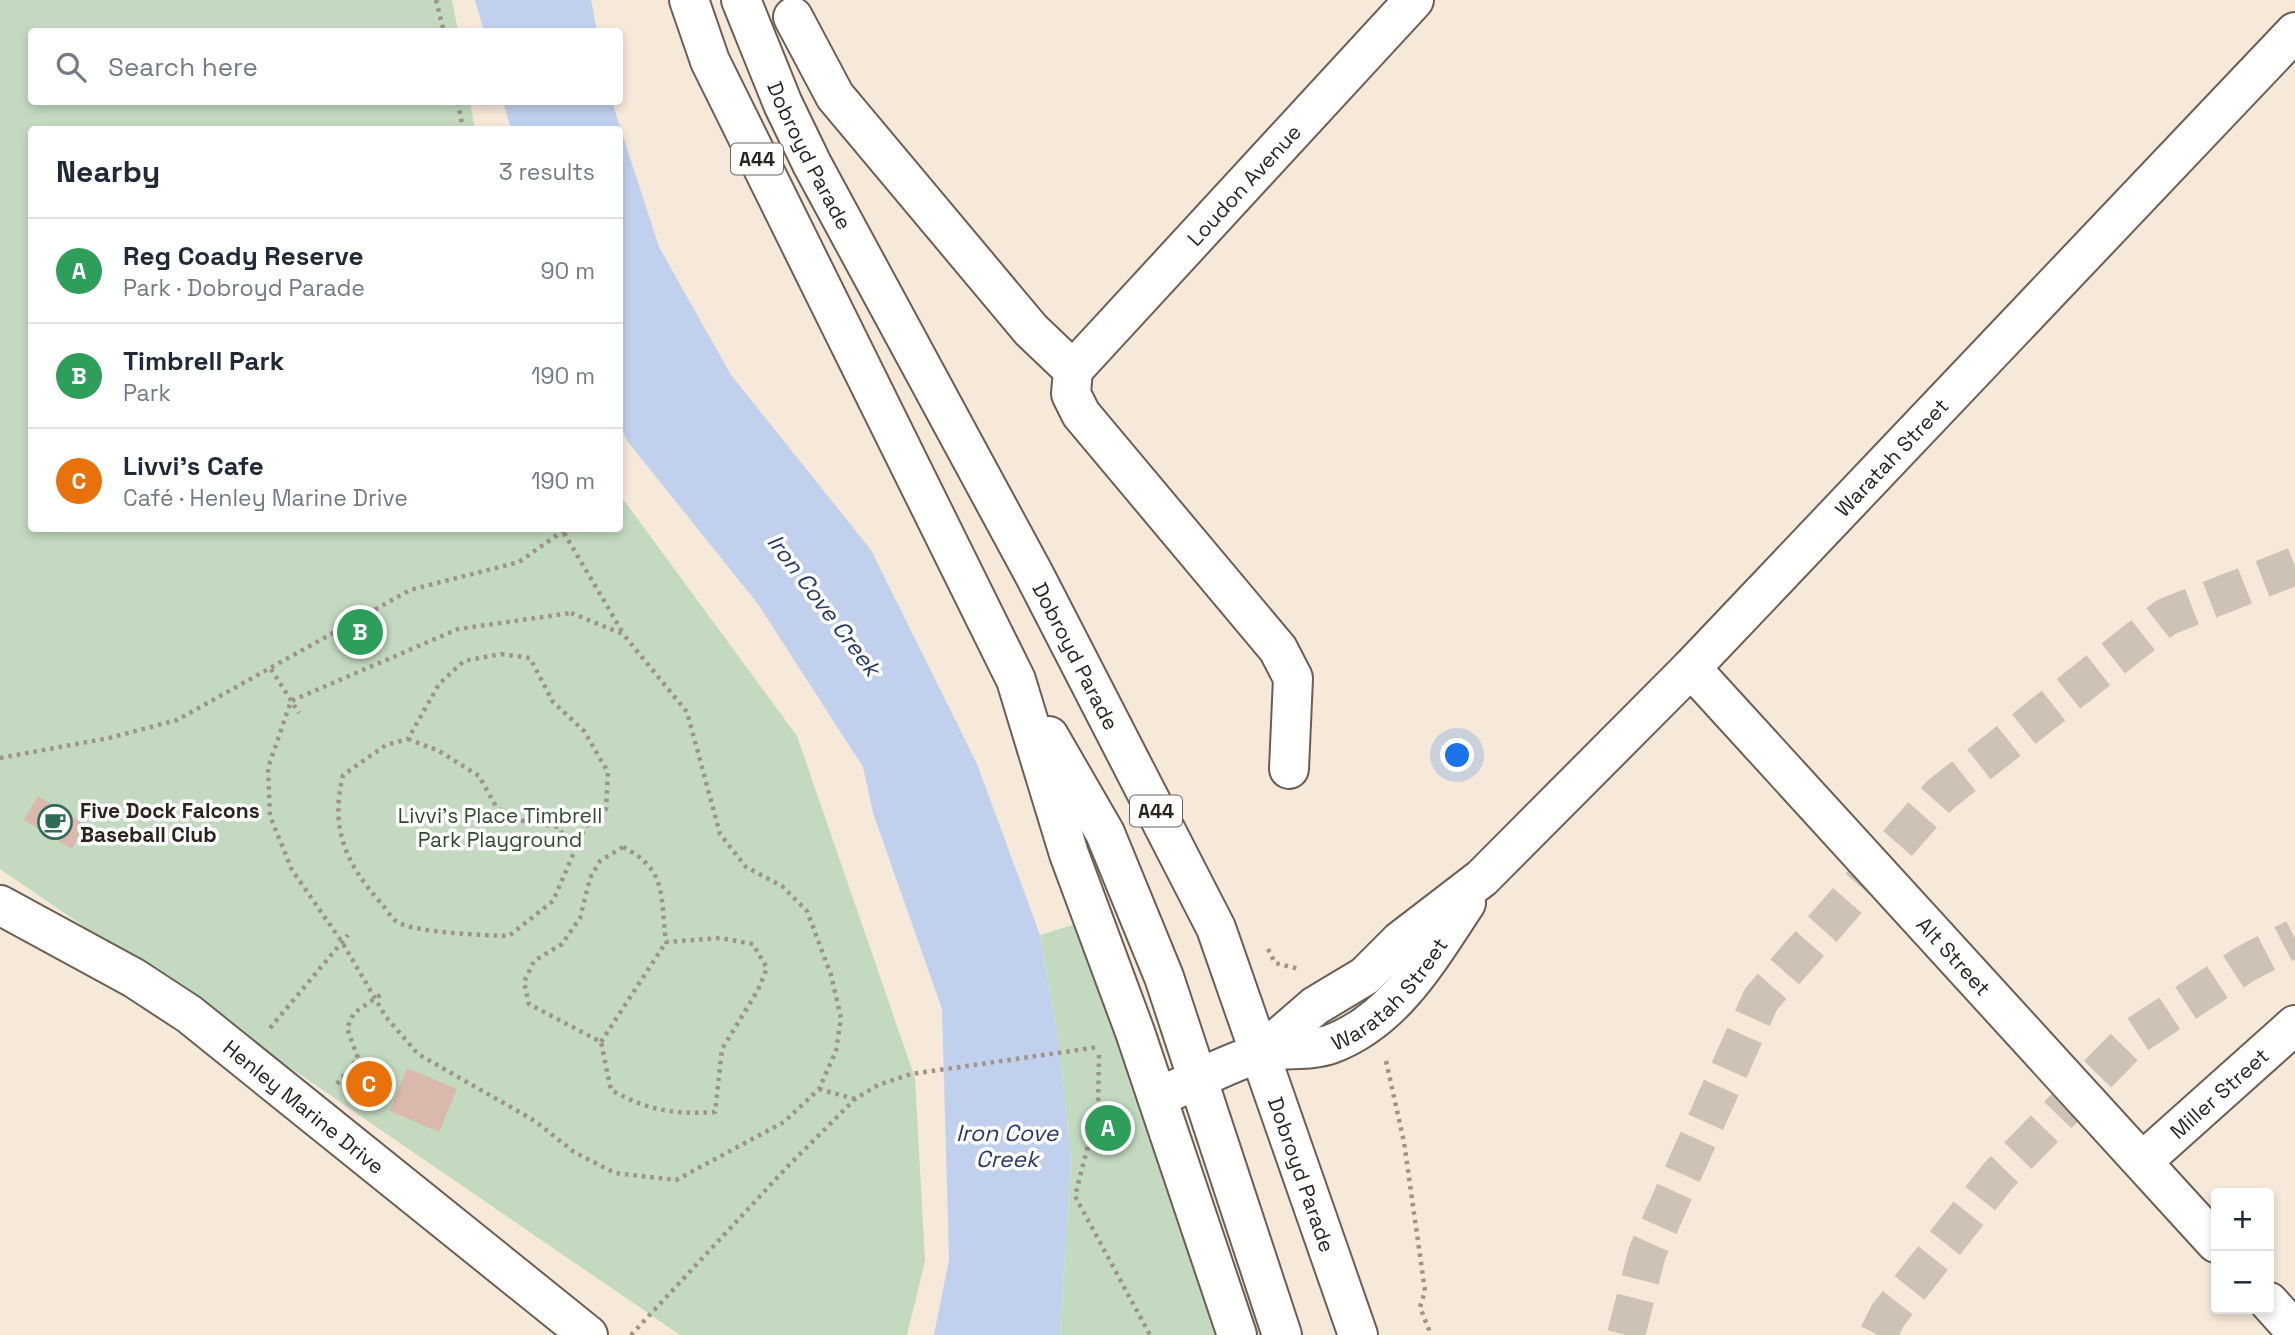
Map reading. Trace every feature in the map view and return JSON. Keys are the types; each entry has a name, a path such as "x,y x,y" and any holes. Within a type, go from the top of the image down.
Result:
{"main road":[{"name":"A44","path":"689,0 710,61 1016,680 1069,853 1157,1097 1237,1335"},
{"name":"Dobroyd Parade","path":"741,0 783,104 806,152 1035,576 1216,928 1358,1335"},
{"name":"Loudon Avenue","path":"1073,370 1414,0"},
{"path":"793,17 835,96 1031,330 1073,370 1071,394 1081,414 1278,649 1293,678 1289,769"},
{"name":"Waratah Street","path":"1157,1097 1261,1053 1329,1045 1386,1011 1419,973 1482,878 1692,668 2295,32"},
{"name":"Alt Street","path":"1692,668 2211,1237"},
{"path":"1016,680 1105,833 1164,977 1282,1335"},
{"name":"Henley Marine Drive","path":"0,905 134,978 189,1014 588,1335"},
{"name":"Miller Street","path":"2143,1161 2295,1025"},
{"path":"2274,1308 2295,1331"}],"path":[{"path":"436,0 442,28"},
{"path":"459,105 462,126"},
{"path":"0,758 108,738 177,720 410,590 519,562 564,532"},
{"path":"567,532 623,634 687,712 720,834 746,867 782,886 807,911 831,975 841,1018 836,1051 818,1089 783,1122 676,1180 615,1173 574,1152 535,1121 476,1085 418,1055 386,1017 342,942 292,870 270,816 268,768 291,701 458,629 570,613 623,634"},
{"path":"408,739 439,684 464,661 501,654 530,658 553,702 584,731 608,772 606,809 585,827 553,901 509,936 453,933 398,922 363,882 340,840 337,799 343,775 386,745 408,739 439,751 479,776 497,808 517,820 559,827 572,855"},
{"path":"271,669 299,713"},
{"path":"601,1042 529,1004 524,982 534,961 562,944 580,918 590,878 600,861 623,848 643,858 658,876 666,942 601,1042 611,1090 629,1100 679,1115 715,1112 722,1049 758,990 767,968 753,943 720,938 666,942"},
{"path":"247,1058 348,935"},
{"path":"315,1113 358,1058 347,1028 354,1013 383,993"},
{"path":"631,1335 855,1099 877,1085 911,1074 1100,1047 1098,1107 1075,1196 1150,1335"},
{"path":"1377,1065 1387,1060 1404,1142 1425,1291 1420,1307 1431,1335"},
{"path":"818,1089 855,1099"}],"green space":[{"name":"Livvi's Place Timbrell Park Playground","path":"0,0 452,0 457,28 28,28 28,105 471,105 474,126 28,126 28,532 623,532 623,499 797,736 915,1078 925,1261 907,1335 680,1335 0,869"},
{"path":"1079,923 1219,1335 1060,1335 1071,1159 1059,1044 1040,935"}],"water":[{"path":"475,0 591,0 596,28 483,28"},
{"name":"Iron Cove Creek","path":"504,105 613,105 620,126 510,126"},
{"name":"Iron Cove Creek","path":"623,136 659,247 731,375 871,550 977,764 1040,935 1059,1044 1071,1159 1060,1335 934,1335 949,1260 942,1009 873,813 863,767 758,604 628,442 623,432"}],"building":[{"name":"Five Dock Falcons Baseball Club","path":"38,796 86,825 72,849 24,820"},
{"path":"362,1064 390,1085 376,1103 349,1082"},
{"path":"407,1068 457,1089 439,1132 390,1111"}],"tunnel":[{"path":"1626,1335 1647,1253 1761,999 1940,795 2166,617 2295,566"},
{"path":"1878,1335 1888,1315 1998,1176 2135,1036 2245,964 2295,938"}],"place":[{"name":"Timbrell Park","path":"360,632"},
{"name":"Five Dock Falcons Baseball Club","path":"55,822"},
{"name":"Livvi's Cafe","path":"369,1084"},
{"name":"Reg Coady Reserve","path":"1108,1128"}]}
